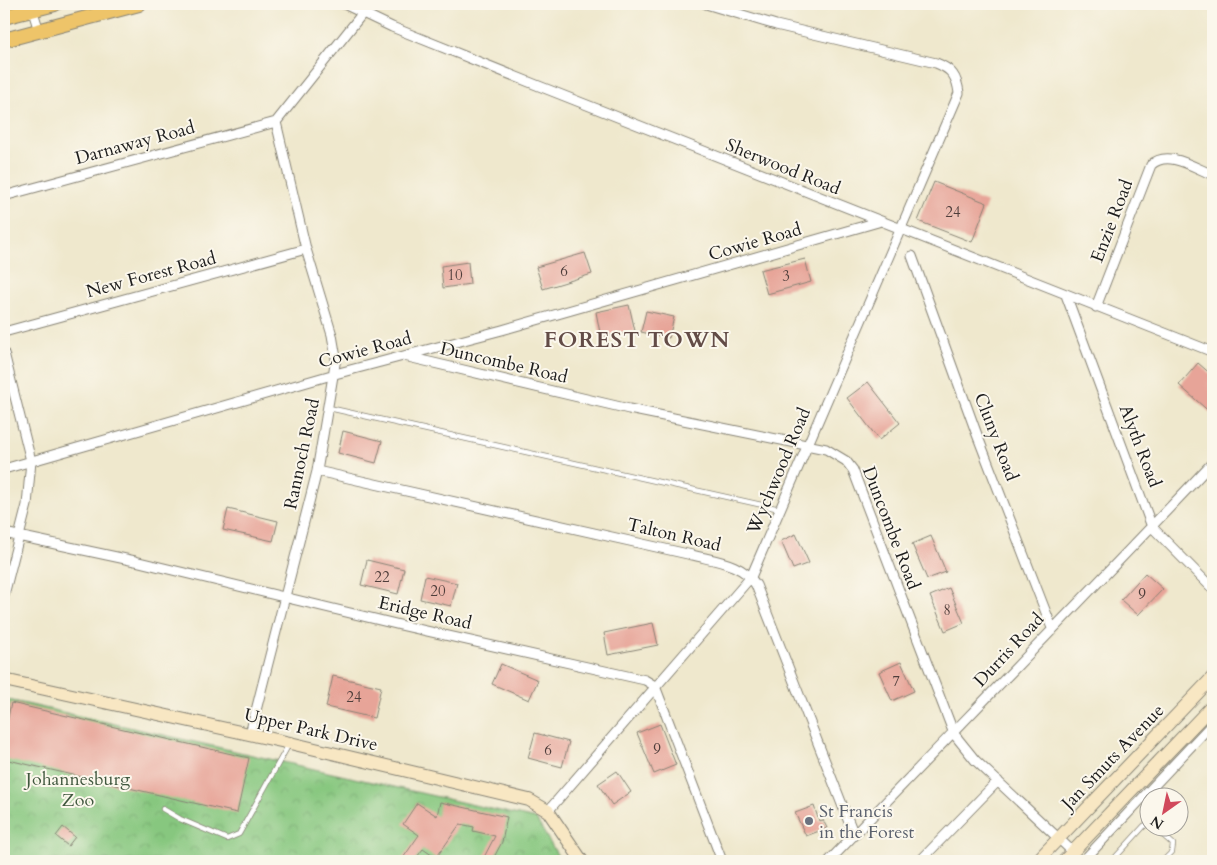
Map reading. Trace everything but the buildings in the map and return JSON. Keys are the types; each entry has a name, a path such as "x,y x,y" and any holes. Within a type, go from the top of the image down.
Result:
{"main road":[{"path":"4,16 14,4"},
{"path":"4,16 31,6 56,4"},
{"path":"4,40 139,4"},
{"name":"Jan Smuts Avenue","path":"1037,861 1213,677"},
{"name":"Upper Park Drive","path":"4,680 290,743 529,800 548,811 582,861"},
{"name":"Jan Smuts Avenue","path":"1064,861 1213,705"}],"street":[{"name":"Sherwood Road","path":"344,4 362,14 878,222 1213,352"},
{"path":"276,122 370,4"},
{"name":"Wychwood Road","path":"548,811 751,577 959,93 954,75 947,67 936,63 776,25 706,4"},
{"path":"31,6 39,31"},
{"name":"Darnaway Road","path":"4,196 276,122"},
{"name":"Rannoch Road","path":"250,734 317,471 335,374 336,358 332,335 306,249 276,122"},
{"name":"Enzie Road","path":"1096,307 1148,172 1158,158 1168,157 1213,175"},
{"name":"Cowie Road","path":"4,469 335,374 814,242 878,222"},
{"name":"New Forest Road","path":"4,332 306,249"},
{"name":"Cluny Road","path":"912,256 976,432 1052,628"},
{"name":"Alyth Road","path":"1066,294 1152,526 1213,589"},
{"path":"4,353 31,461 27,505 4,595"},
{"name":"Duncombe Road","path":"404,356 629,409 808,446 838,455 853,470 954,734 998,781 1073,852"},
{"name":"Durris Road","path":"829,861 954,734 1052,628 1213,462"},
{"name":"Talton Road","path":"317,471 692,555 731,565 751,577"},
{"name":"Eridge Road","path":"4,533 400,625 626,675 645,680 655,686"},
{"path":"751,577 854,835"},
{"path":"655,686 722,861"},
{"path":"1083,861 1213,723"},
{"path":"920,861 998,781"}],"lane":[{"path":"329,408 780,509"},
{"path":"163,809 180,819 227,839 239,834 290,743"},
{"path":"1112,861 1140,830"},
{"path":"1163,861 1172,852 1172,844 1166,838"}],"green space":[{"name":"Johannesburg Zoo","path":"4,699 536,819 561,861 4,861"}],"place":[{"name":"St Francis in the Forest","path":"809,821"}],"district":[{"name":"FOREST TOWN","path":"637,340"}]}
